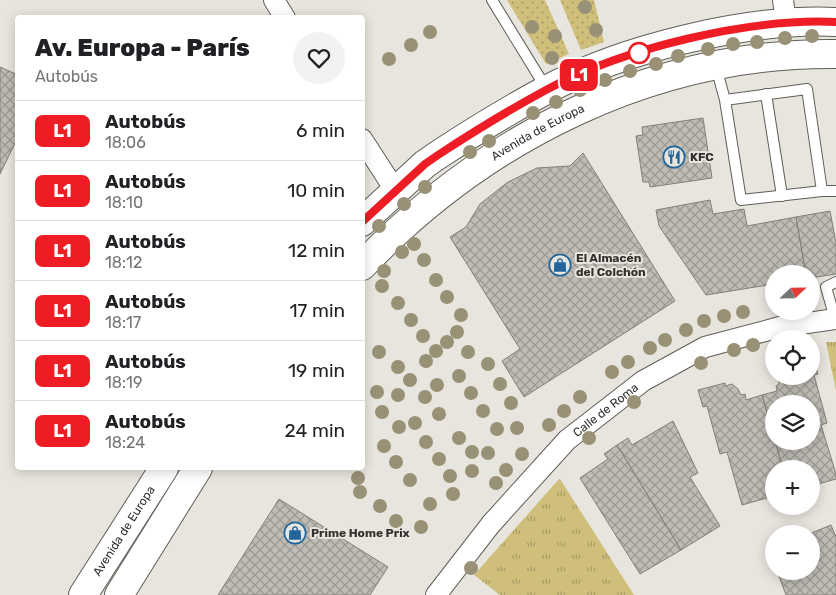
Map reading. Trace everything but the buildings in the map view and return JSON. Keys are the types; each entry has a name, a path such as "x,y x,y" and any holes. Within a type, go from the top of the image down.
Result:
{"street":[{"path":"274,0 283,15"},
{"path":"365,219 425,164 547,89 624,57 710,34 784,11 836,22"},
{"name":"Avenida de Europa","path":"365,263 446,188 518,141 594,103 649,82 715,64 836,54"},
{"path":"365,144 395,190"},
{"name":"Calle de Roma","path":"436,595 491,524 567,440 643,381 705,347 780,327 836,319"},
{"name":"Avenida de Europa","path":"84,595 163,470"},
{"path":"120,595 197,470"}],"lane":[{"path":"492,0 547,89"},
{"path":"715,64 724,100 741,200 836,191"},
{"path":"724,100 807,89 822,191"},
{"path":"766,94 782,196"},
{"path":"836,282 826,287 836,319"}],"green space":[{"path":"507,0 545,0 569,54 546,64"},
{"path":"560,0 594,0 604,42 581,50"},
{"path":"826,342 836,342 836,391"},
{"path":"559,479 634,595 500,595 474,575"}],"bus line":[{"name":"L1","path":"365,219 395,190 438,155 547,89 582,74 616,60 710,34 786,22 836,22"}],"place":[{"name":"KFC","path":"674,157"},
{"name":"El Almacén del Colchón","path":"560,265"},
{"name":"Prime Home Prix","path":"295,533"}]}
